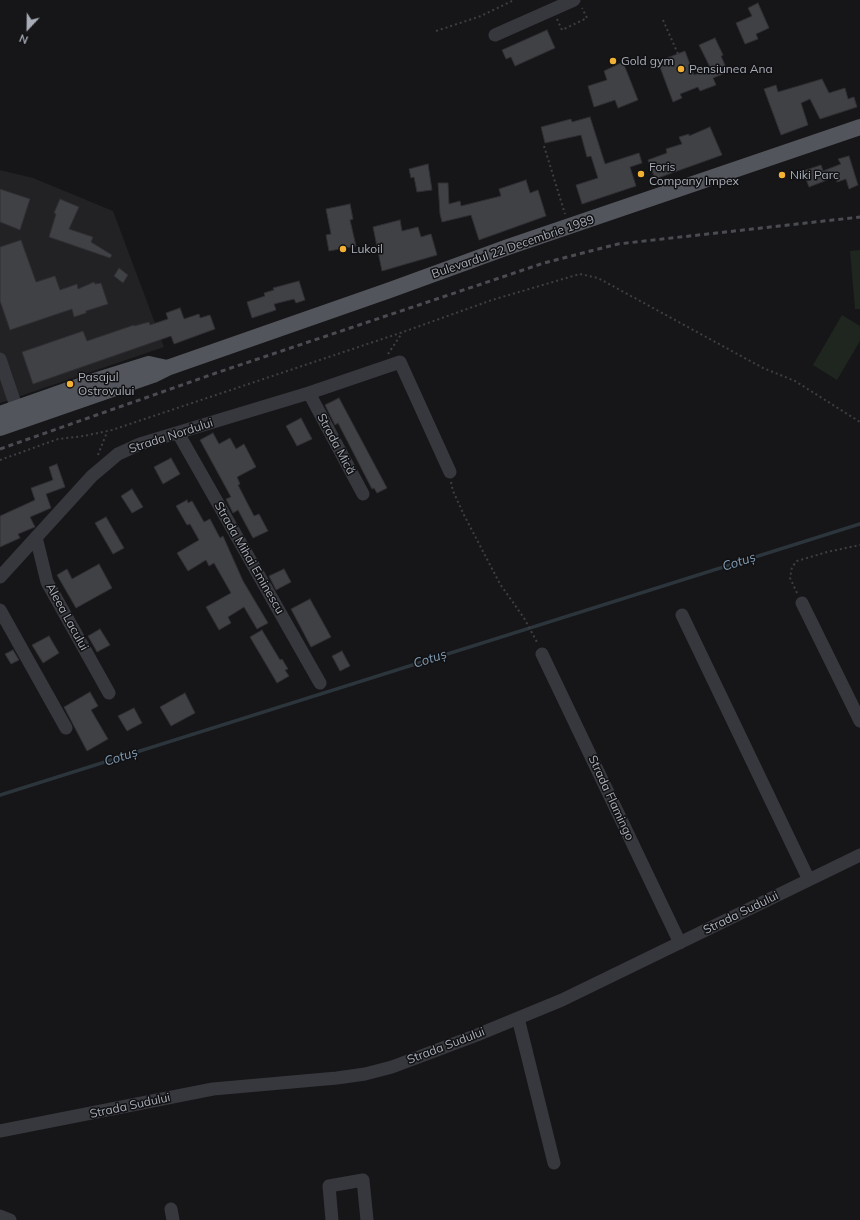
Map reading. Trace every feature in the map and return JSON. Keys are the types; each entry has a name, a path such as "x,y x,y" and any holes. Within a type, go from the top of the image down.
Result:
{"main road":[{"name":"Bulevardul 22 Decembrie 1989","path":"0,428 19,415 153,375 167,368 508,247 860,127"},
{"name":"Bulevardul 22 Decembrie 1989","path":"0,414 19,415"}],"street":[{"path":"495,35 553,9 577,3"},
{"path":"0,359 19,415"},
{"name":"Strada Nordului","path":"0,577 104,465 118,454 140,444 309,393 400,362 450,472"},
{"name":"Strada Mică","path":"309,393 363,494"},
{"name":"Strada Mihai Eminescu","path":"178,433 320,684"},
{"name":"Aleea Lacului","path":"36,537 47,582 109,693"},
{"path":"802,603 860,721"},
{"path":"0,610 66,728"},
{"path":"682,615 810,880"},
{"name":"Strada Flamingo","path":"542,654 680,942"},
{"name":"Strada Sudului","path":"0,1131 213,1089 365,1074 392,1067 562,1000 860,855"},
{"path":"518,1018 554,1163"},
{"path":"332,1220 328,1186 363,1180 367,1220"},
{"path":"0,1216 10,1220"}],"path":[{"path":"436,31 481,16 514,0"},
{"path":"553,9 562,30 587,18 577,3"},
{"path":"663,20 678,54"},
{"path":"544,146 566,216"},
{"path":"0,460 58,439 107,432 403,332 492,300 580,274 598,278 763,368 795,381 860,422"},
{"path":"377,370 403,332"},
{"path":"97,457 107,432"},
{"path":"450,472 453,491 464,515 500,584 524,618 542,654"},
{"path":"802,603 790,578 792,567 797,561 860,544"}],"shaded area":[{"path":"0,170 33,178 113,211 164,347 0,403"},
{"path":"860,250 860,309 855,309 850,251"},
{"path":"842,315 860,326 860,341 837,380 813,365"}],"building":[{"path":"758,3 769,28 756,34 758,39 745,44 736,23 752,16 748,8"},
{"path":"547,30 555,48 515,66 511,57 506,59 502,50"},
{"path":"715,38 723,55 721,56 728,72 713,78 716,85 700,91 698,87 680,94 682,98 673,102 660,67 669,63 667,58 685,51 694,75 711,69 699,45"},
{"path":"623,62 638,100 618,108 615,100 594,107 588,86 607,80 604,71"},
{"path":"822,79 829,93 845,88 848,99 854,97 857,107 820,119 810,99 801,103 808,125 781,135 764,89 776,85 778,92"},
{"path":"590,117 605,164 639,153 642,163 630,167 636,186 582,204 576,185 598,178 591,156 587,157 581,135 545,143 541,127 571,119 572,122"},
{"path":"710,127 722,155 655,179 648,160 667,153 666,149 682,144 679,137 689,134 689,136"},
{"path":"849,156 858,185 849,189 846,179 837,182 835,177 809,187 803,171 821,165 823,171 841,164 838,159"},
{"path":"428,164 432,190 417,192 414,177 411,178 409,169"},
{"path":"526,180 530,193 538,190 546,216 479,240 471,215 442,222 438,183 448,183 449,204 460,201 461,206 501,196 499,189"},
{"path":"0,189 30,199 20,230 0,222"},
{"path":"60,199 79,207 69,229 93,237 91,242 112,255 110,258 49,237 56,214 54,213"},
{"path":"350,204 353,219 350,220 356,246 329,251 326,235 331,234 326,209"},
{"path":"400,220 402,231 418,227 421,237 431,234 437,255 382,271 373,227"},
{"path":"21,240 36,282 55,276 60,290 77,284 78,289 94,282 95,284 101,283 108,304 86,311 86,313 74,317 72,309 10,330 0,301 0,247"},
{"path":"119,268 128,275 123,283 114,276"},
{"path":"299,281 305,300 296,303 294,299 274,304 276,310 252,318 247,302 265,296 264,293 274,290 273,288"},
{"path":"180,308 184,319 199,314 200,318 210,315 215,329 174,344 171,336 33,384 22,352 83,331 87,341 134,325 149,322 150,325 168,319 166,313"},
{"path":"339,398 387,488 377,493 374,488 372,489 338,423 335,425 325,405"},
{"path":"301,418 312,439 297,446 286,426"},
{"path":"213,433 219,444 230,438 236,449 244,444 256,467 237,477 240,484 238,485 254,516 259,514 268,531 253,538 238,510 233,513 226,499 231,497 200,440"},
{"path":"171,458 180,474 163,484 154,467"},
{"path":"57,464 65,487 46,494 51,508 30,517 35,527 18,534 20,538 0,547 0,516 35,500 31,488 53,480 49,467"},
{"path":"132,489 143,507 132,513 121,496"},
{"path":"187,500 188,503 192,501 204,522 210,519 220,538 223,536 243,581 268,623 257,629 244,607 228,617 231,623 219,630 206,607 231,593 214,563 209,566 206,560 188,571 177,553 199,540 190,524 187,525 176,506"},
{"path":"106,517 124,548 113,554 95,523"},
{"path":"99,564 112,588 76,608 57,575 67,569 72,579"},
{"path":"284,569 291,582 276,590 269,576"},
{"path":"310,599 331,637 311,647 291,609"},
{"path":"100,629 110,645 97,652 88,636"},
{"path":"262,630 280,660 282,659 288,669 285,670 289,676 277,683 250,637"},
{"path":"49,636 59,653 43,663 32,645"},
{"path":"13,650 19,660 11,664 5,654"},
{"path":"342,651 350,666 340,671 332,656"},
{"path":"90,692 98,706 91,710 108,739 87,751 64,707"},
{"path":"185,693 195,713 171,726 160,707"},
{"path":"134,708 142,723 127,731 118,716"}],"waterway":[{"name":"Cotuș","path":"0,795 860,524"}],"railway":[{"path":"0,449 216,373 544,263 618,244 860,217"}],"place":[{"name":"Gold gym","path":"613,61"},
{"name":"Pensiunea Ana","path":"681,69"},
{"name":"Foris Company Impex","path":"641,174"},
{"name":"Niki Parc","path":"782,175"},
{"name":"Lukoil","path":"343,249"},
{"name":"Pasajul Ostrovului","path":"70,384"}]}
